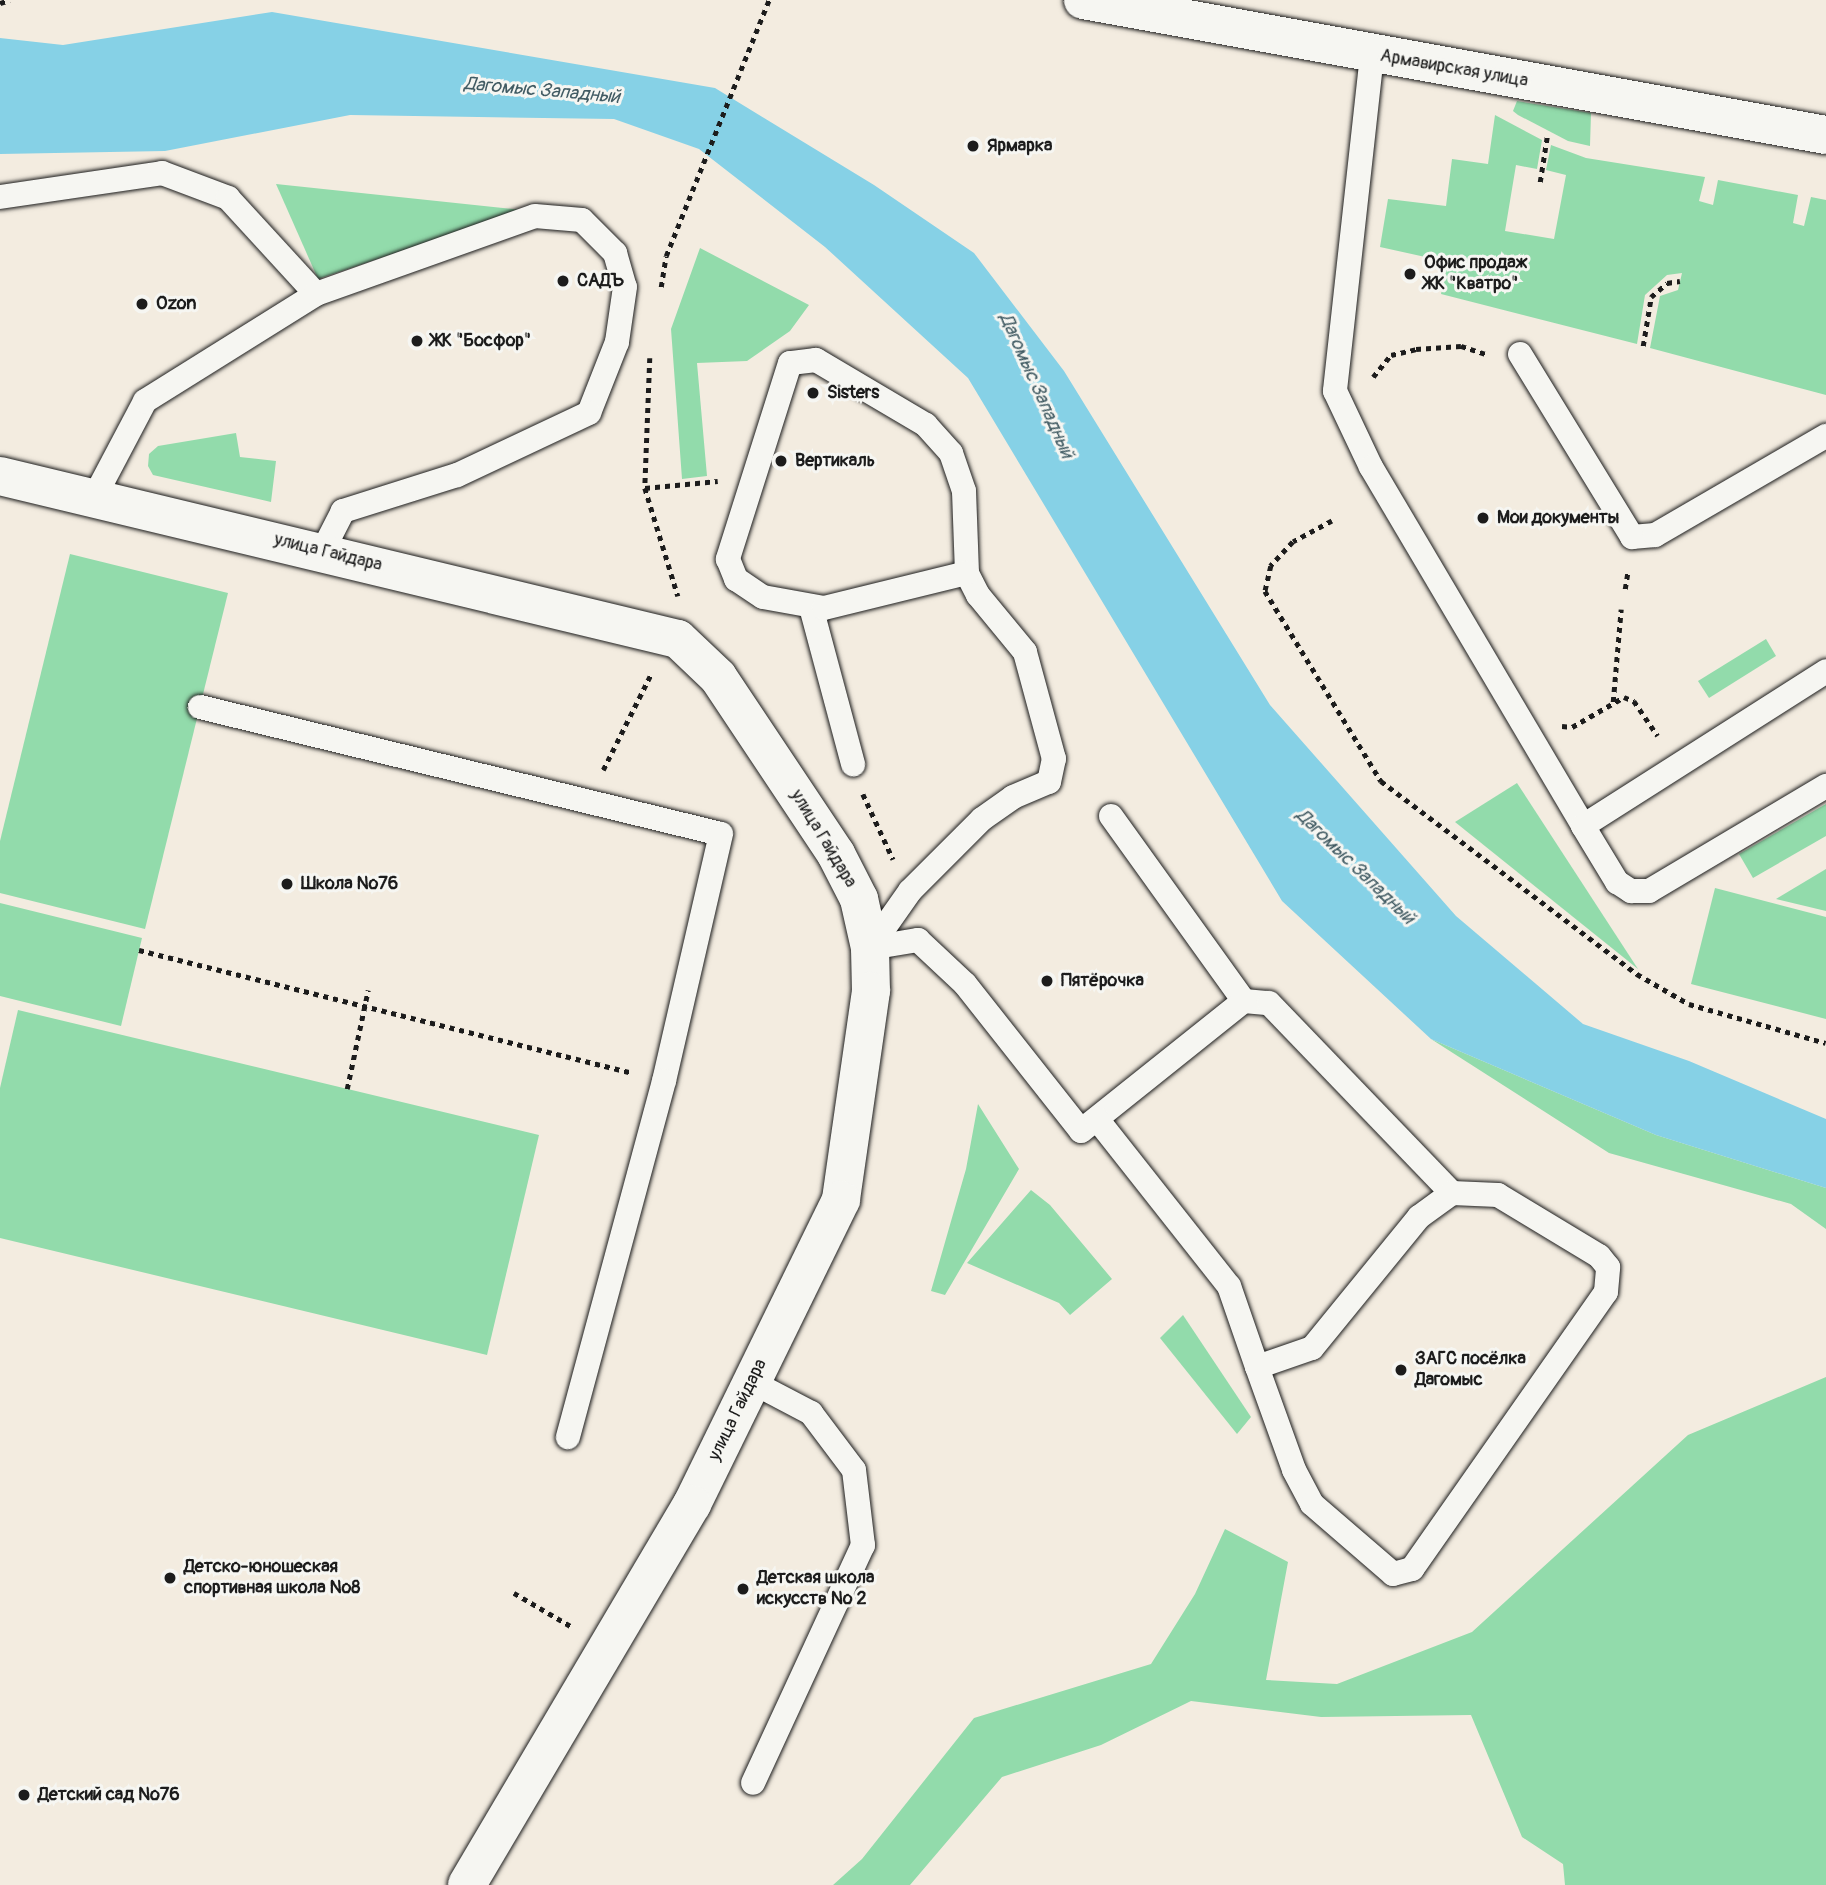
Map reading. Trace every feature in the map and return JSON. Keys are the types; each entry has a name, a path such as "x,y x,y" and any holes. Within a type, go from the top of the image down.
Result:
{"street":[{"name":"Армавирская улица","path":"1083,0 1372,55 1826,135"},
{"name":"улица Гайдара","path":"0,477 95,496 678,639 718,677 836,854 859,899 870,948 871,991 841,1200 673,1537 467,1885"}],"lane":[{"path":"1372,55 1335,391 1371,467 1617,882 1631,891 1649,891 1826,786"},
{"path":"0,197 162,173 228,198 316,295"},
{"path":"95,496 145,401 316,295 535,216 560,215 582,220 615,253 625,287 617,342 589,413 457,475 342,511 322,552"},
{"path":"1520,354 1632,537 1655,536 1826,436"},
{"path":"870,948 910,891 992,810 1042,788 1055,769 1025,652 978,595 967,573 964,491 960,472 939,437 912,415 816,360 799,359 784,371 727,559 736,579 753,593 811,607 846,606 967,573"},
{"path":"811,607 853,764"},
{"path":"1583,826 1826,671"},
{"path":"200,707 721,834 664,1081 568,1437"},
{"path":"1111,816 1244,1000"},
{"path":"870,948 918,940 965,984 1081,1131 1244,1000 1269,1003 1452,1193"},
{"path":"1097,1119 1229,1286 1257,1367 1294,1470 1312,1504 1393,1574 1412,1569 1606,1292 1608,1267 1599,1256 1498,1195 1452,1193 1419,1217 1312,1348 1257,1367"},
{"path":"752,1382 811,1413 854,1470 863,1545 753,1783"}],"path":[{"path":"0,3 10,0"},
{"path":"660,294 666,256 769,0"},
{"path":"1540,182 1547,137"},
{"path":"1643,346 1651,297 1667,283 1681,281"},
{"path":"588,800 655,665 678,639 684,617 645,488 652,346"},
{"path":"1373,387 1373,377 1391,355 1416,349 1461,346 1493,359"},
{"path":"645,488 704,482"},
{"path":"1332,521 1293,542 1271,566 1265,591 1381,781 1637,974 1689,1004 1826,1043"},
{"path":"1625,589 1629,562"},
{"path":"1613,702 1621,609"},
{"path":"1553,719 1572,727 1624,697 1634,701 1653,733 1665,736"},
{"path":"853,764 873,823 910,891"},
{"path":"139,950 664,1081"},
{"path":"347,1089 368,990"},
{"path":"514,1593 582,1634"}],"green space":[{"path":"1517,101 1591,113 1590,146 1568,141 1518,115 1513,111"},
{"path":"1495,115 1542,140 1537,169 1516,165 1505,231 1554,239 1566,175 1546,170 1551,145 1586,158 1705,177 1699,201 1713,205 1718,180 1798,195 1793,223 1804,226 1811,197 1826,200 1826,395 1650,348 1660,296 1678,290 1682,273 1667,275 1645,295 1637,344 1441,294 1448,262 1380,247 1388,199 1446,206 1452,159 1488,164"},
{"path":"276,184 523,210 318,279"},
{"path":"700,248 809,305 790,331 747,361 697,363 707,476 682,479 671,329"},
{"path":"236,433 240,457 276,461 271,502 153,475 148,466 149,454 158,446"},
{"path":"70,554 228,593 145,929 0,893 0,841"},
{"path":"1766,639 1776,656 1709,698 1698,681"},
{"path":"1517,783 1638,969 1455,822"},
{"path":"1826,804 1826,836 1753,878 1739,854"},
{"path":"1826,869 1826,911 1776,899"},
{"path":"1715,888 1826,917 1826,1019 1691,984"},
{"path":"0,903 142,938 121,1026 0,996"},
{"path":"18,1010 539,1135 487,1355 0,1238 0,1088"},
{"path":"1431,1039 1656,1135 1826,1188 1826,1229 1791,1204 1609,1153"},
{"path":"978,1104 1019,1169 945,1295 931,1291 966,1169"},
{"path":"1031,1190 1050,1205 1112,1279 1070,1315 1059,1303 967,1263"},
{"path":"1183,1315 1251,1417 1237,1434 1160,1338"},
{"path":"1826,1377 1826,1885 1565,1885 1563,1864 1522,1837 1471,1715 1321,1717 1191,1701 1101,1745 1002,1777 910,1885 833,1885 862,1859 974,1718 1151,1664 1195,1594 1225,1529 1288,1562 1266,1680 1337,1684 1472,1632 1688,1435"}],"water":[{"name":"Дагомыс Западный","path":"272,12 715,88 874,185 974,253 1064,371 1270,705 1456,916 1583,1024 1689,1061 1826,1119 1826,1188 1656,1135 1431,1039 1282,901 968,378 825,247 699,149 614,119 350,115 165,151 0,154 0,38 63,45"}],"place":[{"name":"Ярмарка","path":"973,146"},
{"name":"Офис продаж ЖК \"Кватро\"","path":"1410,274"},
{"name":"САДЪ","path":"563,281"},
{"name":"Ozon","path":"142,304"},
{"name":"ЖК \"Босфор\"","path":"417,341"},
{"name":"Sisters","path":"813,393"},
{"name":"Вертикаль","path":"781,461"},
{"name":"Мои документы","path":"1483,518"},
{"name":"Школа №76","path":"287,884"},
{"name":"Пятёрочка","path":"1047,981"},
{"name":"ЗАГС посёлка Дагомыс","path":"1401,1370"},
{"name":"Детско-юношеская спортивная школа №8","path":"170,1578"},
{"name":"Детская школа искусств № 2","path":"743,1589"},
{"name":"Детский сад №76","path":"24,1795"}]}
